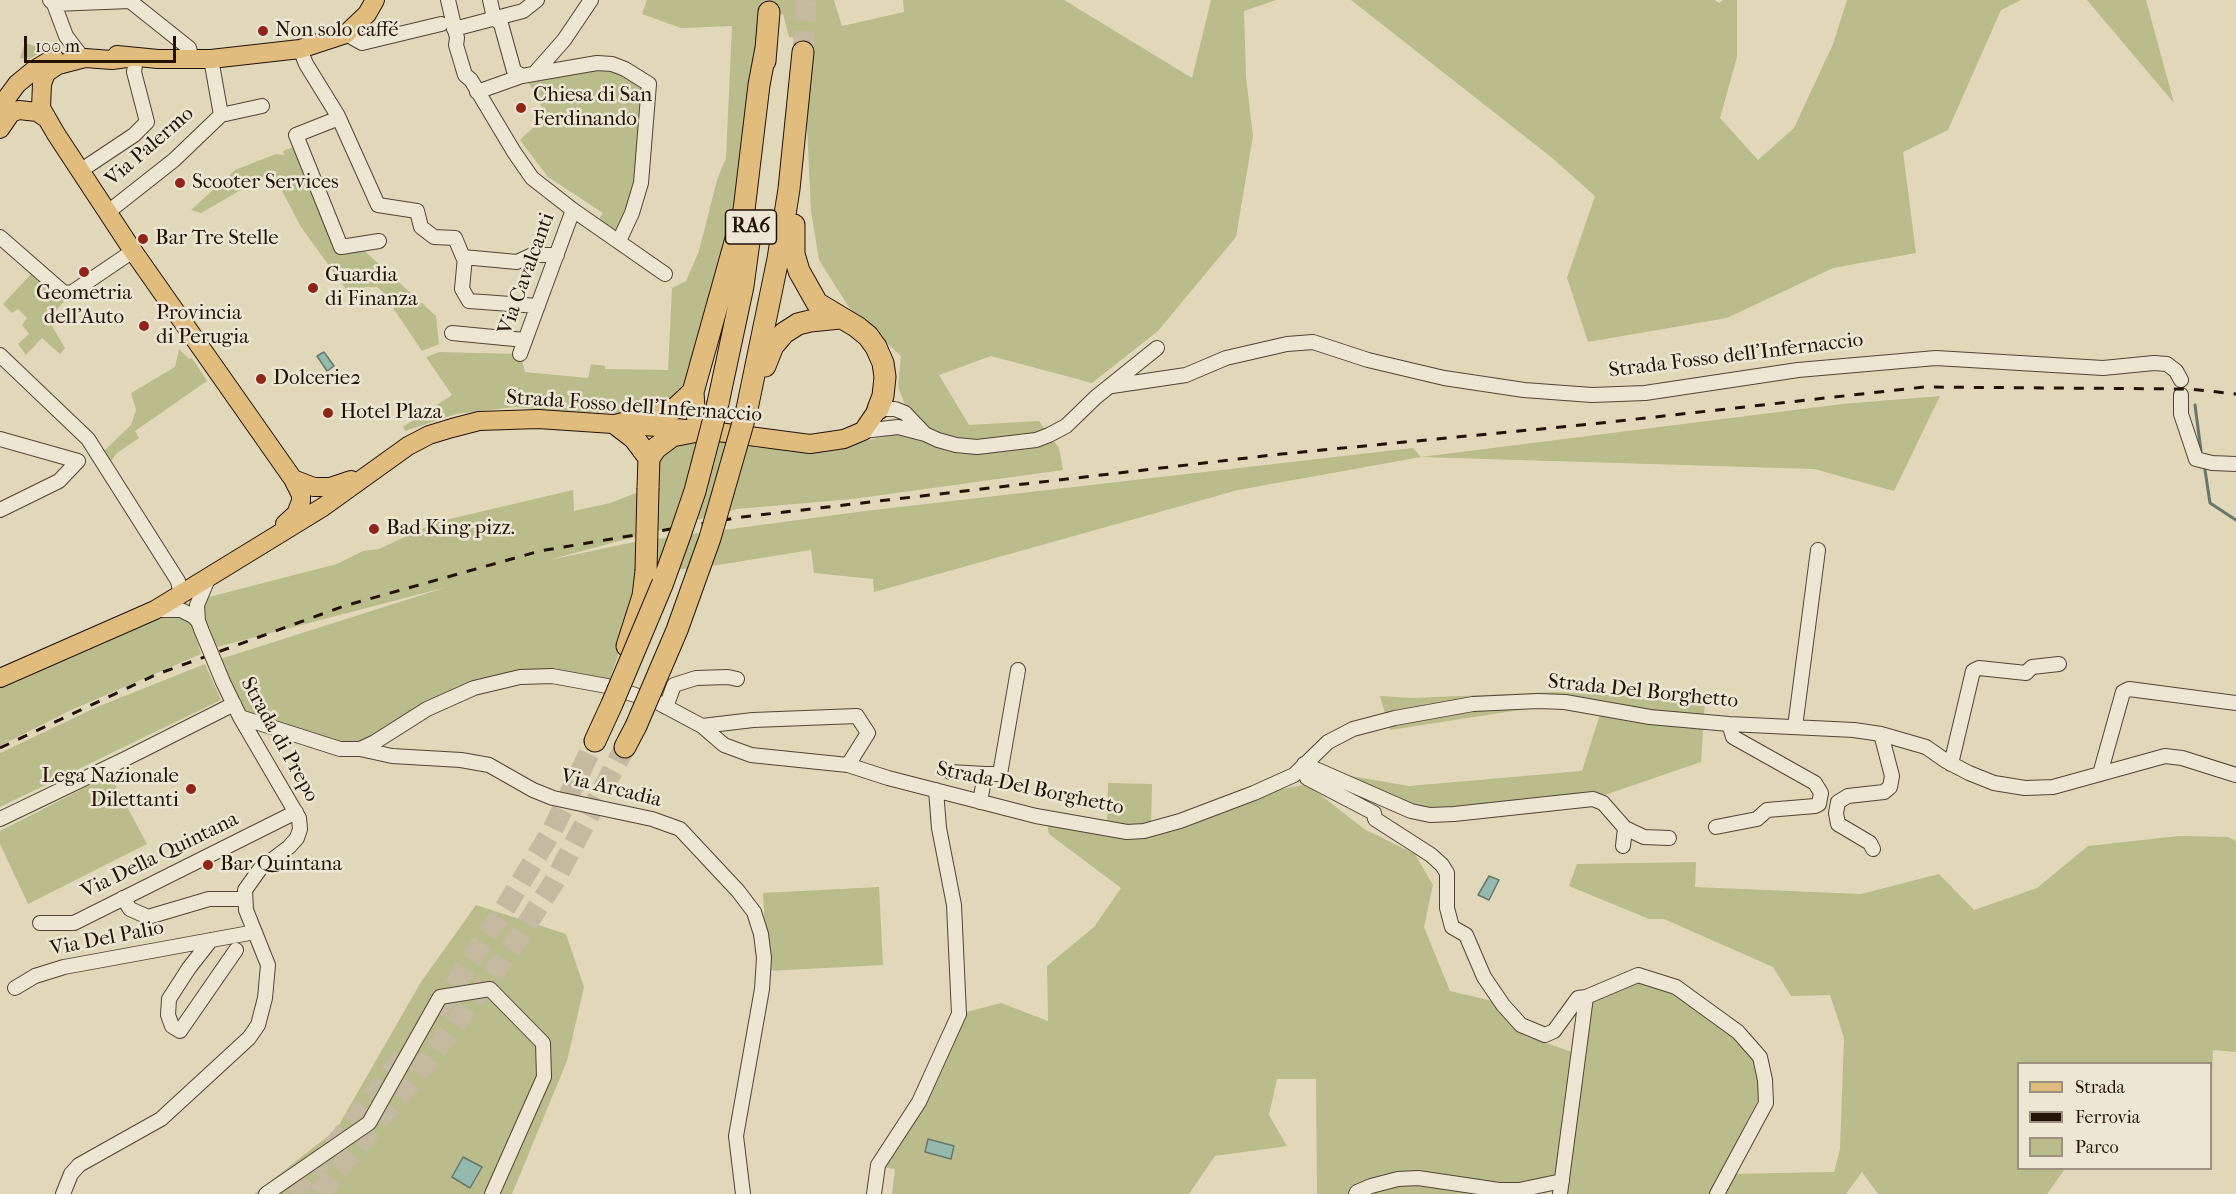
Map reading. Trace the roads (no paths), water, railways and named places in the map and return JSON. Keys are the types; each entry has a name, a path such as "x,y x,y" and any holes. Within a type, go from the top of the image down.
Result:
{"highway":[{"name":"RA6","path":"595,741 662,585 695,491 718,403 732,343 749,246 760,144 769,12"},
{"path":"609,710 620,666 643,596 646,571 649,458 656,448 672,436 703,430 694,408 693,392 744,210 759,85 766,48"},
{"name":"RA6","path":"626,747 677,630 710,538 751,410 789,189 803,52"},
{"path":"798,114 801,153 792,238 794,254 799,271 817,303 868,336 876,347 883,363 885,377 883,396 878,409"},
{"path":"751,410 772,346 784,333 798,324 840,318"},
{"path":"617,425 668,413 693,392"},
{"path":"617,425 634,438 649,458"}],"main road":[{"path":"0,129 6,99 17,84 34,70 55,58 79,53 132,58 211,60 300,49 346,34 367,14 375,0"},
{"path":"46,118 41,108 40,94 46,73 69,61 85,58 112,60 132,58"},
{"path":"5,113 25,109 37,112 46,118"},
{"name":"Via Palermo","path":"46,118 133,251 293,479"},
{"path":"863,431 878,409"},
{"name":"Strada Fosso dell'Infernaccio","path":"0,678 155,610 323,507 384,462 429,435 479,421 538,419 703,430 810,444 844,439 863,431"},
{"path":"293,479 314,487 330,487 349,481 384,462"},
{"path":"274,538 297,514 299,508 301,495 293,479"}],"street":[{"path":"448,0 451,30 462,44 472,72 474,86 532,178 573,210 666,274"},
{"path":"490,0 495,18 501,24 514,71 528,75"},
{"path":"346,34 362,43 451,30 522,11 537,0"},
{"path":"528,75 564,40 591,0"},
{"path":"79,53 71,45 52,2 130,1 189,48 192,60"},
{"path":"55,58 60,50 64,28"},
{"path":"300,49 306,64 339,118 378,205 417,211 420,227 434,237 455,238 463,257 517,262 532,255 557,255"},
{"path":"80,171 134,135 147,122 132,58"},
{"name":"Via Palermo","path":"211,60 221,115"},
{"path":"474,86 597,63 612,64 625,69 649,84 641,183 632,213 619,241"},
{"name":"Via Palermo","path":"108,212 174,160 221,115 262,106"},
{"path":"339,118 296,135 341,247 379,241"},
{"name":"Via Cavalcanti","path":"452,333 523,347 573,210"},
{"path":"0,237 63,292 71,293 133,251"},
{"path":"465,257 462,289 469,301 538,306"},
{"name":"Strada Fosso dell'Infernaccio","path":"863,431 898,428 926,434 956,445 976,447 1036,440 1066,426 1096,397 1112,386 1186,375 1226,358 1287,344 1313,342 1368,360 1444,378 1524,390 1592,395 1646,393 1798,370 1936,358 2103,368 2154,363 2167,364 2176,371 2181,380"},
{"path":"1112,386 1157,348"},
{"path":"0,355 88,439 178,581 181,595"},
{"name":"Strada Fosso dell'Infernaccio","path":"885,377 904,413 926,434"},
{"path":"2181,395 2181,414 2196,459 2212,463 2236,464"},
{"path":"878,409 894,409 904,413"},
{"path":"878,409 888,421 898,428"},
{"path":"0,439 78,461"},
{"path":"0,510 59,481 94,447"},
{"path":"1795,727 1818,550"},
{"path":"199,625 200,596 208,579"},
{"path":"155,610 181,610 193,616 199,625"},
{"name":"Strada di Prepo","path":"199,625 237,710 299,818 300,829 297,838 260,869 245,890 244,898"},
{"path":"1951,764 1973,672 1979,668 2026,673 2032,667 2059,664"},
{"path":"950,772 1000,774 1018,670"},
{"name":"Strada Del Borghetto","path":"360,749 427,709 474,688 520,677 552,676 607,686 657,702 702,726 724,745 751,755 848,765 1036,816 1127,832 1144,831 1180,821 1294,775 1328,742 1353,729 1395,718 1473,704 1565,702 1650,717 1729,724 1854,730 1881,734 1926,747 1951,764 1994,783 2025,788 2053,787 2165,756 2182,758 2236,775"},
{"path":"666,707 674,685 696,678 737,679"},
{"path":"2100,774 2123,692 2129,689 2236,703"},
{"path":"0,819 125,759 237,710 340,749 360,749"},
{"path":"702,726 753,720 857,716 868,733 848,765"},
{"path":"1716,827 1757,819 1767,810 1815,806 1819,804 1821,793 1815,783 1733,737 1729,724"},
{"path":"1873,849 1870,843 1838,824 1836,813 1839,802 1848,796 1884,792 1890,787 1892,776 1881,734"},
{"name":"Via Arcadia","path":"360,749 392,756 461,760 489,765 533,790 553,798 652,819 680,829 738,891 754,912 764,957 762,989 736,1136 743,1194"},
{"path":"1304,764 1411,811 1454,814 1593,799 1603,803 1625,828 1644,837 1669,838"},
{"path":"1304,764 1307,778 1374,813 1375,819 1431,855 1442,865 1446,873 1447,908 1452,927 1466,936 1485,977 1503,1005 1521,1025 1545,1035 1554,1030 1578,998 1586,997 1638,975 1676,987 1738,1032 1760,1057 1765,1080 1766,1103 1717,1194"},
{"path":"980,802 985,774"},
{"path":"874,1194 878,1165 919,1102 959,1014 954,905 939,828 936,790"},
{"name":"Via Della Quintana","path":"40,923 74,923 296,812"},
{"path":"1623,846 1625,828"},
{"path":"63,1194 70,1174 79,1165 161,1119 249,1038 258,1025 265,998 268,965 246,910 244,898 209,899 147,917 130,909 123,898"},
{"name":"Via Del Palio","path":"15,988 35,975 64,967 255,932"},
{"path":"211,940 169,999 168,1016 172,1026 180,1031 236,950"},
{"path":"266,1194 369,1123 440,997 490,989 543,1043 544,1077 492,1194"},
{"path":"1356,1194 1371,1186 1398,1179 1418,1178 1499,1190 1561,1188 1586,997"}],"water":[{"path":"324,352 334,366 327,371 317,356"},
{"path":"1489,876 1499,880 1489,900 1478,895"},
{"path":"928,1139 954,1146 951,1159 925,1152"},
{"path":"463,1157 482,1167 470,1188 452,1177"}],"waterway":[{"path":"2195,405 2201,451"},
{"path":"2205,470 2210,503 2236,520"}],"tunnel":[{"path":"803,52 806,0"},
{"path":"437,1012 502,913 553,829 595,741"},
{"path":"319,1194 426,1063 509,952 554,882 625,747"},
{"path":"292,1194 338,1141 404,1056"}],"railway":[{"path":"0,748 155,675 344,606 540,551 742,517 1281,454 1592,424 1924,387 2190,389 2236,394"}],"place":[{"name":"Non solo caffé","path":"263,31"},
{"name":"Chiesa di San Ferdinando","path":"521,108"},
{"name":"Scooter Services","path":"180,183"},
{"name":"Bar Tre Stelle","path":"143,239"},
{"name":"Geometria dell'Auto","path":"84,272"},
{"name":"Guardia di Finanza","path":"313,288"},
{"name":"Provincia di Perugia","path":"144,326"},
{"name":"Dolcerie2","path":"261,379"},
{"name":"Hotel Plaza","path":"328,413"},
{"name":"Bad King pizz.","path":"374,529"},
{"name":"Lega Nazionale Dilettanti","path":"191,789"},
{"name":"Bar Quintana","path":"208,865"}]}
